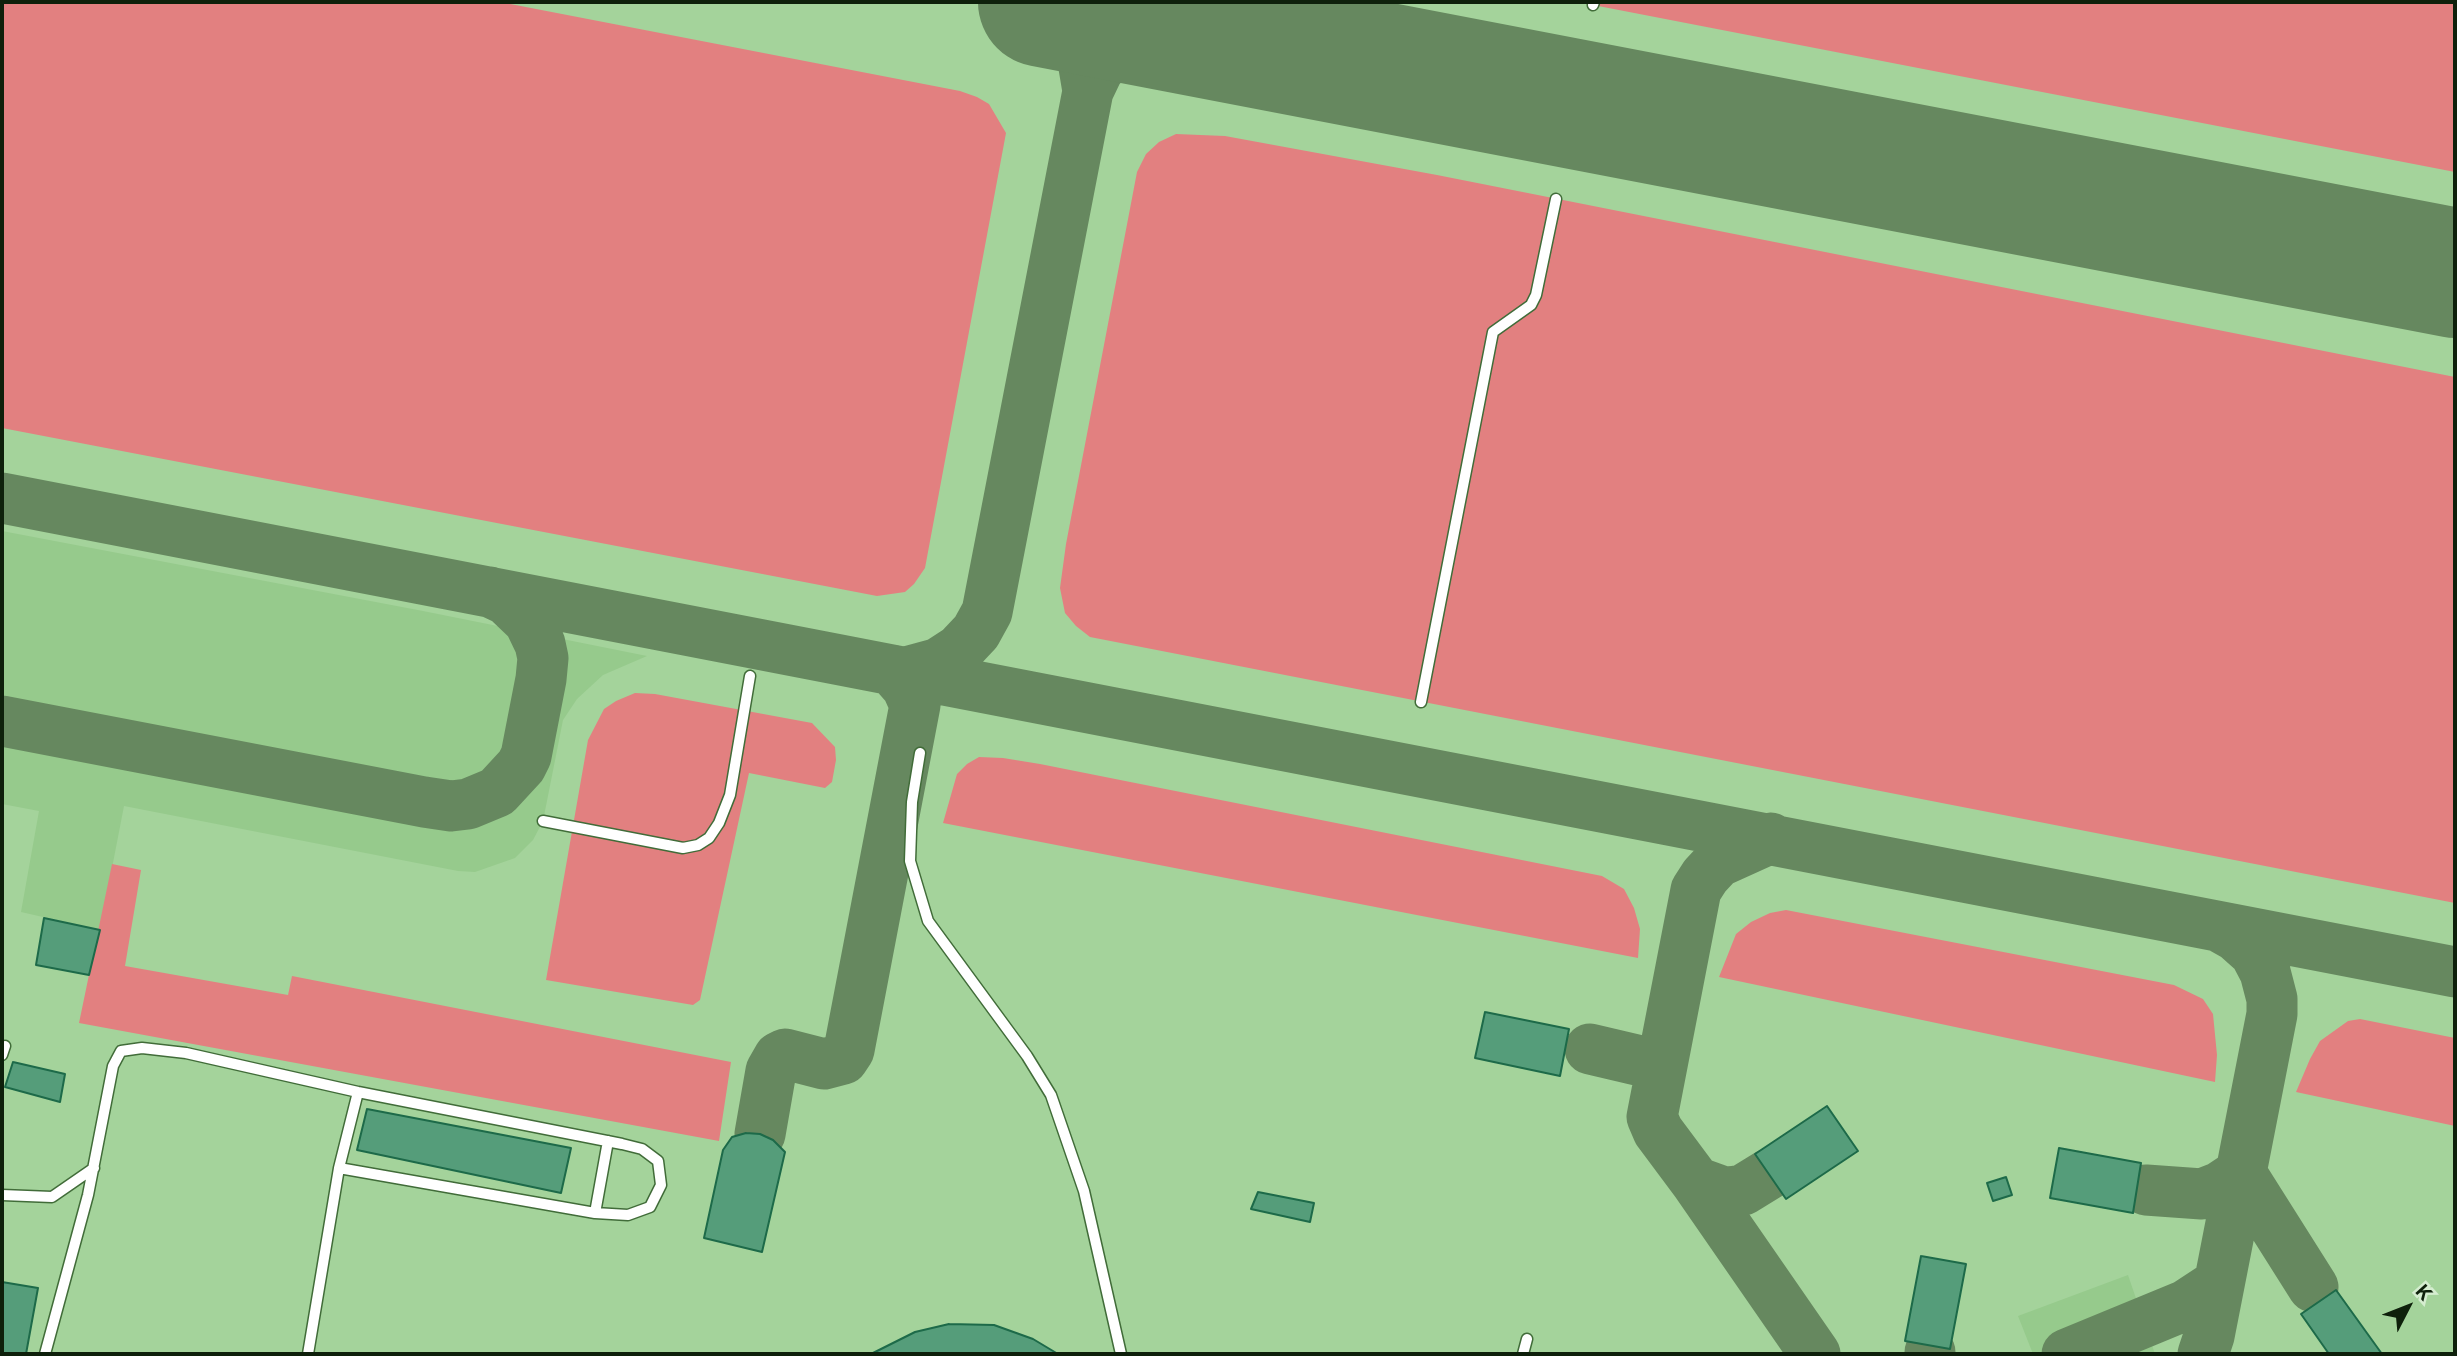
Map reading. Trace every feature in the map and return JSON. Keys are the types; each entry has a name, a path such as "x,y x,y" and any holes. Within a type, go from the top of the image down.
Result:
{"lane":[{"path":"1421,702 1493,332 1531,305 1536,295 1556,198"},
{"path":"543,821 683,848 698,845 709,838 719,823 730,795 750,676"},
{"path":"920,754 912,802 910,861 929,921 1027,1056 1051,1095 1084,1191 1121,1354"},
{"path":"45,1354 88,1195 113,1066 121,1052 142,1048 187,1053 358,1092 642,1149 658,1161 661,1185 650,1208 628,1215 595,1213 339,1168"},
{"path":"308,1354 339,1168 358,1092"},
{"path":"595,1213 608,1141"},
{"path":"2,1195 52,1197 93,1168"},
{"path":"1523,1354 1527,1339"}],"shaded area":[{"path":"2,2 500,2 960,91 989,104 1006,133 925,568 905,592 877,596 2,428"},
{"path":"1574,2 2455,2 2455,172 1593,5"},
{"path":"1176,134 1225,136 1437,175 2455,377 2455,903 1090,637 1065,613 1060,588 1066,544 1137,172 1146,154 1159,142"},
{"path":"2,531 647,656 603,675 577,699 563,720 543,821 533,840 515,858 475,872 458,871 124,806 100,930 21,912 39,811 2,804"},
{"path":"635,693 655,694 812,723 835,747 836,760 832,782 825,788 749,773 700,1000 693,1005 546,980 588,740 604,709"},
{"path":"979,757 1040,764 1602,876 1624,889 1634,908 1640,929 1638,958 943,823 957,774"},
{"path":"112,864 141,870 125,966 288,995 292,976 731,1062 719,1141 79,1023"},
{"path":"1786,910 2174,985 2203,999 2213,1014 2217,1055 2215,1082 1719,977 1736,934 1751,922 1770,913"},
{"path":"2360,1019 2455,1038 2455,1126 2296,1092 2320,1041 2348,1021"},
{"path":"2128,1275 2155,1354 2033,1354 2018,1316"}],"building":[{"path":"44,918 100,930 89,975 36,965"},
{"path":"1485,1012 1569,1029 1560,1076 1475,1058"},
{"path":"13,1062 65,1074 60,1102 5,1087"},
{"path":"1827,1106 1858,1151 1786,1199 1755,1154"},
{"path":"367,1109 571,1148 561,1193 357,1150"},
{"path":"746,1133 760,1134 773,1140 785,1152 762,1252 704,1238 723,1150 732,1137"},
{"path":"2059,1148 2141,1163 2133,1213 2050,1198"},
{"path":"2006,1177 2012,1195 1993,1201 1987,1183"},
{"path":"1258,1192 1314,1203 1310,1222 1251,1209"},
{"path":"1921,1256 1966,1264 1950,1349 1905,1341"},
{"path":"2,1282 38,1288 26,1354 2,1354"},
{"path":"2336,1290 2382,1354 2329,1354 2301,1314"},
{"path":"949,1324 994,1325 1033,1339 1058,1354 871,1354 915,1332"}],"taxiway":[{"path":"1035,2 1047,11 1077,44 1082,55 1088,91"},
{"path":"906,672 939,663 959,650 976,632 987,612 1088,91 1098,70 1107,60 1128,44 1166,25 1143,2"},
{"path":"2,498 2455,972"},
{"path":"2,721 424,802 451,806 468,804 497,792 521,766 526,756 541,679 543,658 540,644 529,621 507,600 490,592"},
{"path":"760,1134 771,1071 779,1057 785,1054 824,1064 843,1059 849,1050 915,705 907,687 892,670"},
{"path":"1771,838 1718,862 1696,890 1652,1117 1658,1131 1815,1354"},
{"path":"2203,1354 2209,1336 2272,1014 2272,999 2265,972 2255,953 2236,936 2220,927"},
{"path":"1590,1049 1641,1061"},
{"path":"2146,1190 2202,1194 2220,1187 2241,1173 2313,1287"},
{"path":"1696,1182 1731,1192 1743,1190 1769,1174"},
{"path":"2067,1354 2186,1305 2218,1284"}],"runway":[{"path":"1043,2 2455,273"}]}
